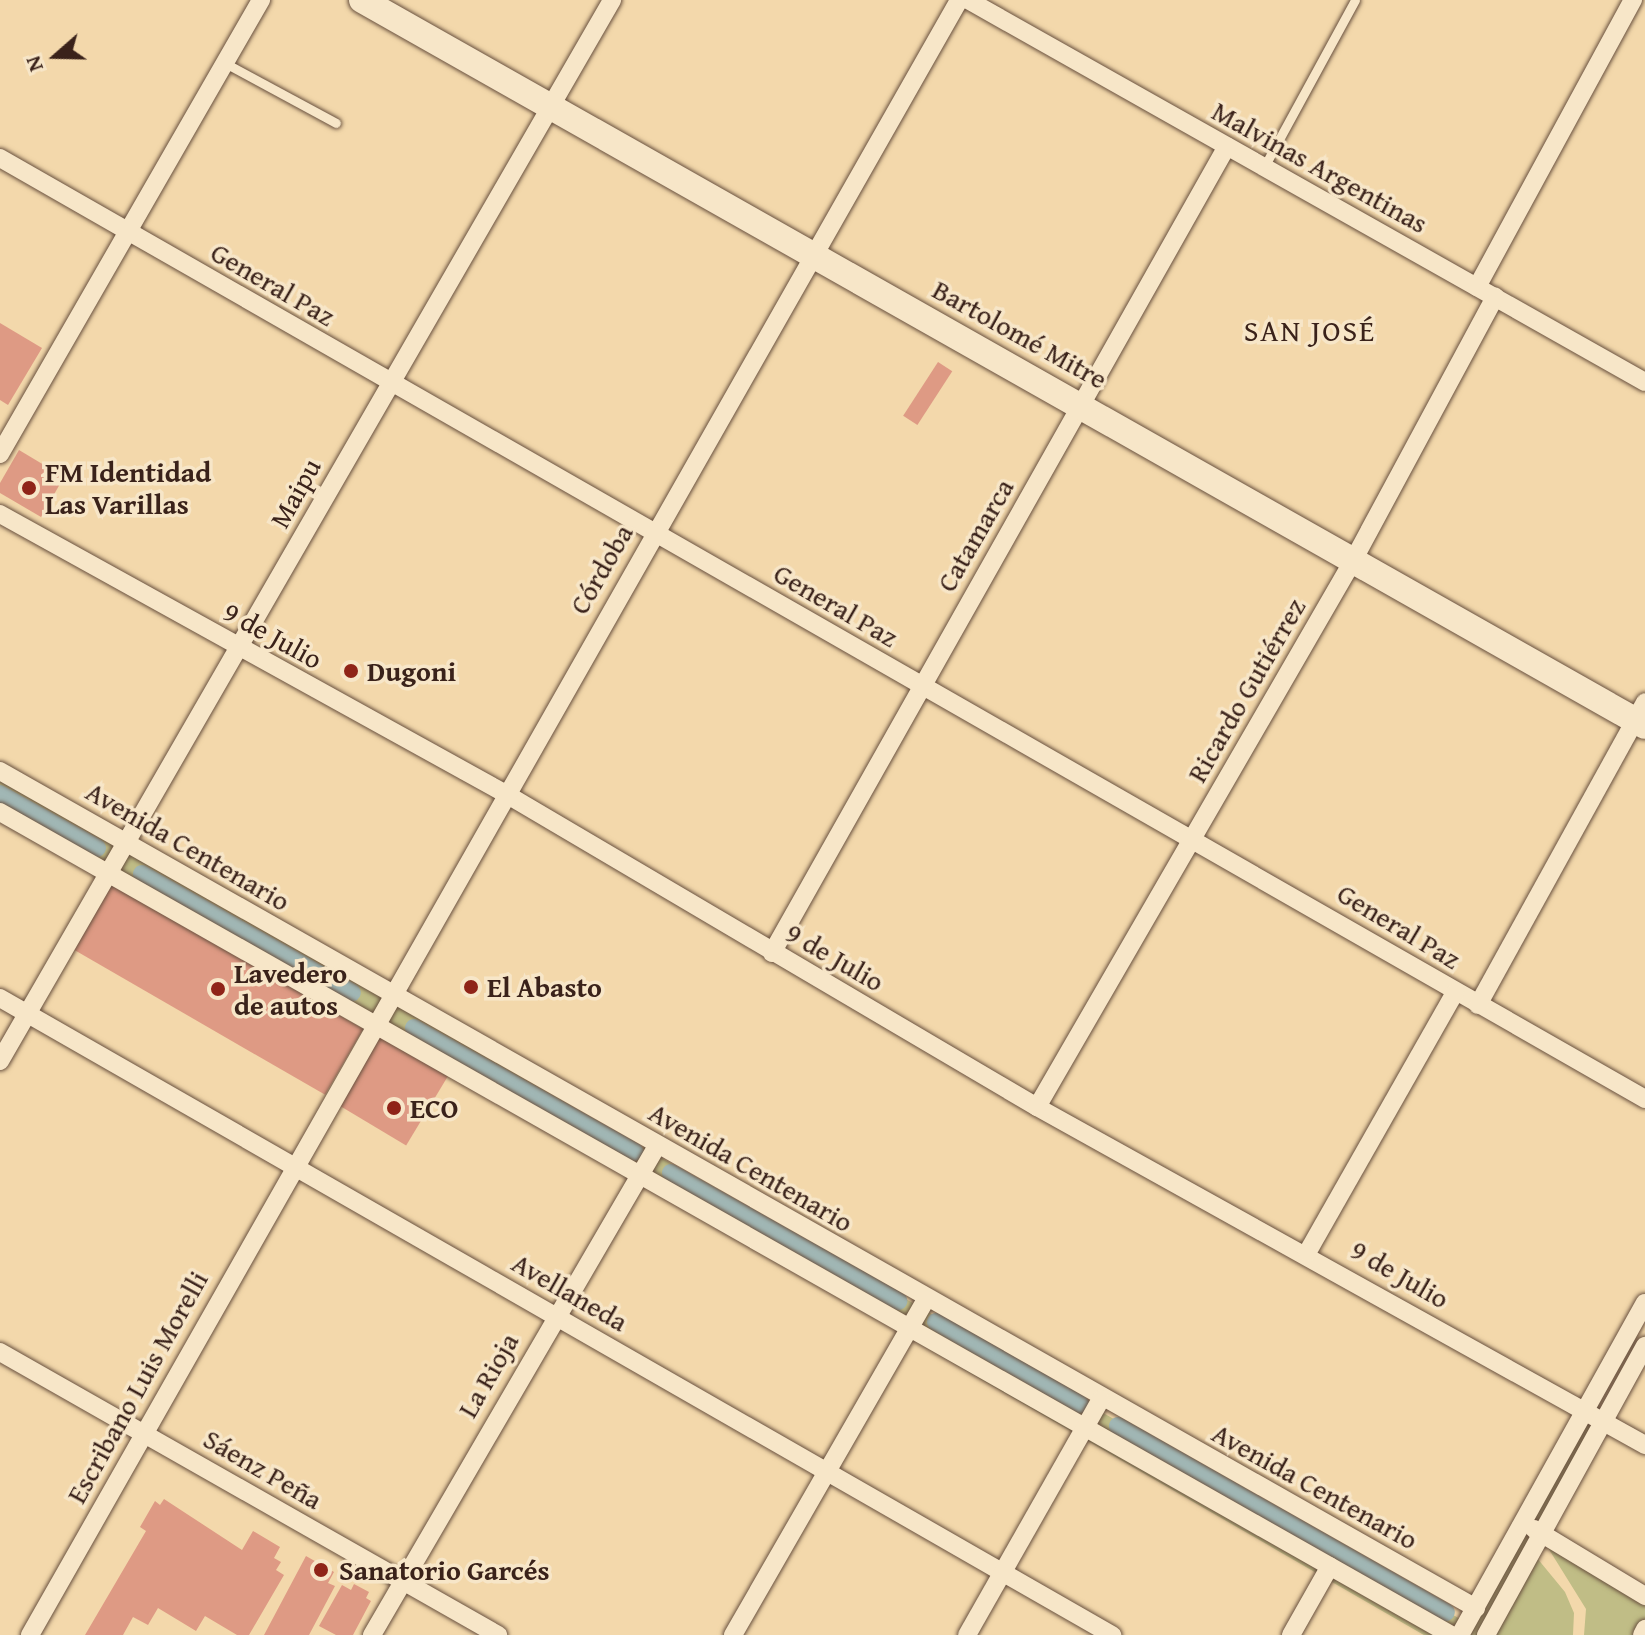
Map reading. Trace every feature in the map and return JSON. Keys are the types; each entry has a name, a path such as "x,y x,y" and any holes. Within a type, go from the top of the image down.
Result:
{"main road":[{"name":"Bartolomé Mitre","path":"362,0 1354,559 1642,716"}],"street":[{"path":"0,454 261,0"},
{"name":"Maipu","path":"0,1061 124,842 241,649 389,383 612,0"},
{"name":"Córdoba","path":"295,1166 654,533 816,257 959,0"},
{"name":"Malvinas Argentinas","path":"968,0 1645,382"},
{"path":"1477,287 1633,0"},
{"name":"Catamarca","path":"772,953 919,685 1083,406 1227,146"},
{"name":"General Paz","path":"0,158 919,685 1193,837 1455,992 1645,1099"},
{"name":"Ricardo Gutiérrez","path":"1037,1107 1354,559 1495,297"},
{"name":"9 de Julio","path":"0,514 506,794 1037,1107 1307,1253 1645,1445"},
{"path":"1478,1005 1642,716"},
{"name":"Avenida Centenario","path":"0,771 1101,1399 1476,1608"},
{"path":"0,812 1451,1635"},
{"path":"1307,1253 1455,992"},
{"name":"Avellaneda","path":"0,998 1112,1635"},
{"name":"La Rioja","path":"372,1635 555,1315 657,1146"},
{"name":"Escribano Luis Morelli","path":"30,1635 295,1166"},
{"path":"733,1635 926,1299"},
{"path":"1460,1635 1645,1303"},
{"path":"1486,1635 1645,1346"},
{"name":"Sáenz Peña","path":"0,1352 498,1635"},
{"path":"967,1635 1101,1399"},
{"path":"1524,1523 1645,1596"},
{"path":"1291,1635 1330,1566"},
{"path":"1642,1635 1645,1629"}],"lane":[{"path":"1264,167 1355,0"},
{"path":"225,63 336,123"}],"shaded area":[{"path":"0,776 1465,1622 1458,1635 1424,1635 0,813"},
{"path":"1586,1418 1595,1423 1538,1526 1529,1521"},
{"path":"1526,1530 1536,1536 1537,1558 1565,1592 1574,1613 1573,1635 1466,1635"},
{"path":"1545,1543 1645,1601 1645,1619 1636,1635 1584,1635 1586,1609"}],"building":[{"path":"0,323 42,348 8,405 0,400"},
{"path":"938,362 952,371 917,425 903,416"},
{"name":"FM Identidad Las Varillas","path":"19,450 64,477 41,517 0,493 0,483"},
{"name":"Lavedero de autos","path":"112,884 363,1029 325,1095 74,950"},
{"path":"381,1036 448,1076 406,1146 339,1105"},
{"path":"164,1499 242,1550 253,1531 280,1547 274,1558 281,1562 276,1570 284,1575 249,1635 237,1635 205,1616 196,1631 158,1608 148,1625 133,1617 123,1635 85,1635 146,1531 140,1527 155,1501 160,1505"},
{"path":"306,1556 334,1572 328,1583 335,1586 309,1635 264,1635"},
{"path":"354,1584 369,1592 366,1598 371,1601 353,1635 336,1635 319,1626 342,1585 351,1590"}],"waterway":[{"path":"0,794 97,848"},
{"path":"142,874 352,993"},
{"path":"414,1028 635,1152"},
{"path":"671,1173 898,1301"},
{"path":"936,1322 1080,1404"},
{"path":"1118,1426 1446,1612"}],"place":[{"name":"FM Identidad Las Varillas","path":"29,488"},
{"name":"Dugoni","path":"351,671"},
{"name":"El Abasto","path":"471,987"},
{"name":"Lavedero de autos","path":"218,989"},
{"name":"ECO","path":"394,1108"},
{"name":"Sanatorio Garcés","path":"321,1570"}],"district":[{"name":"SAN JOSÉ","path":"1310,330"}]}
